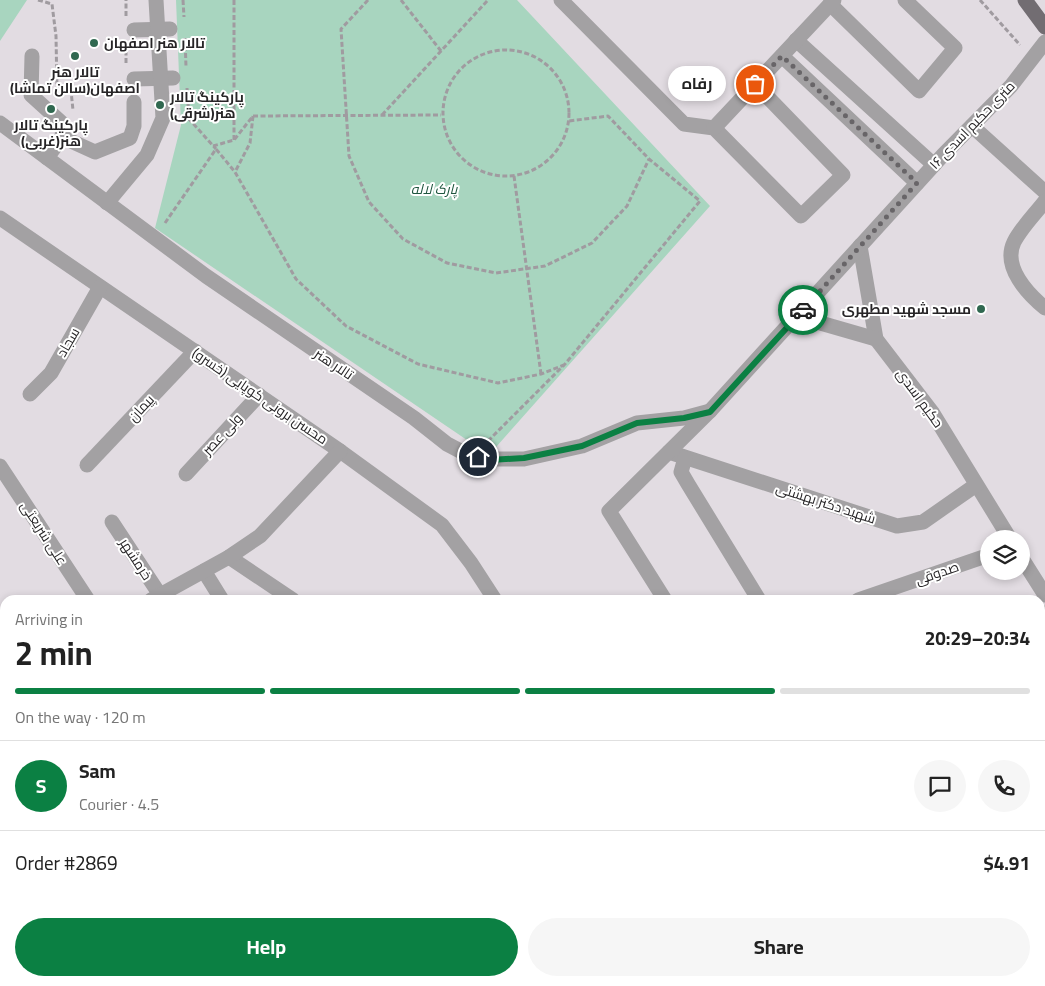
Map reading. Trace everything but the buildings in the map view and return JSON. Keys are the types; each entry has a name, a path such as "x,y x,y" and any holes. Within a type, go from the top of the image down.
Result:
{"main road":[{"path":"1025,0 1045,27"}],"street":[{"path":"107,203 147,155 163,118 167,79 163,30 156,0"},
{"path":"561,0 684,124 714,128 801,216 843,175 755,84"},
{"path":"714,128 832,2 919,91 955,48 905,0"},
{"path":"129,29 163,30"},
{"path":"796,40 934,165"},
{"name":"۱۶ متری حکیم اسدی","path":"662,595 609,511 710,412 917,183 1011,86 1045,42"},
{"path":"32,56 31,95 62,124 62,137 47,158"},
{"path":"782,56 917,183"},
{"path":"130,73 167,79"},
{"path":"62,137 95,152 130,138 134,126 134,102"},
{"name":"تالار هنر","path":"0,123 206,276 414,418 448,444 466,454 490,460 524,458 582,446 637,423 684,418 710,412"},
{"path":"972,126 1045,192"},
{"path":"1045,201 1014,243 1012,262 1025,291 1045,308"},
{"name":"محسن برونی کوپایی (خسرو)","path":"0,218 340,450 442,525 472,563 492,595"},
{"name":"حکیم اسدی","path":"860,246 876,338 932,412 1004,530"},
{"name":"سجاد","path":"30,394 51,373 100,286"},
{"path":"796,316 876,338"},
{"name":"پیمان","path":"88,466 194,352"},
{"name":"ولی عصر","path":"186,474 259,395"},
{"path":"161,595 229,557 260,536 340,450"},
{"name":"شهید دکتر بهشتی","path":"669,452 897,526 923,522 976,485"},
{"path":"685,458 681,472 756,595"},
{"name":"علی شریعتی","path":"0,466 85,595"},
{"name":"خرمشهر","path":"112,522 154,595"},
{"path":"229,557 286,595"},
{"name":"صدوقی","path":"873,595 980,558"},
{"path":"204,571 219,595"},
{"path":"1030,571 1045,595"}],"path":[{"path":"38,0 52,4 56,36 57,90 70,91 74,116"},
{"path":"126,0 130,73"},
{"path":"234,0 234,140"},
{"path":"368,0 341,28 349,156 369,202 403,239 447,263 496,273 545,266 592,242 627,206 649,159"},
{"path":"401,0 441,51"},
{"path":"381,115 488,0"},
{"path":"980,0 1032,58"},
{"path":"509,49 536,57 547,64 561,80 568,100 569,121 563,141 551,158 534,170 514,176 492,176 473,168 456,154 446,136 441,115 444,94 454,75 470,60 488,52 509,49"},
{"path":"253,116 441,115"},
{"path":"214,146 234,140 253,116"},
{"path":"235,172 250,143 253,116"},
{"path":"484,445 566,364 700,201 649,159 608,116 569,121"},
{"path":"162,226 216,149 235,172 296,279 346,326 418,364 498,383 541,374 566,364"},
{"path":"514,176 541,374"}],"green space":[{"path":"0,0 27,0 0,41"},
{"name":"پارک لاله","path":"176,0 517,0 710,206 489,455 155,228 181,125"}],"way so far":[{"path":"755,84 782,56 917,183 803,310"}],"place":[{"name":"تالار هنر اصفهان","path":"94,43"},
{"name":"تالار هنر اصفهان(سالن تماشا)","path":"75,56"},
{"name":"رفاه","path":"755,84"},
{"name":"پارکینگ تالار هنر(شرقی)","path":"160,105"},
{"name":"پارکینگ تالار هنر(غربی)","path":"51,109"},
{"name":"مسجد شهید مطهری","path":"981,309"}],"route":[{"path":"478,457 490,460 524,458 582,446 637,423 684,418 710,412 803,310"}]}
